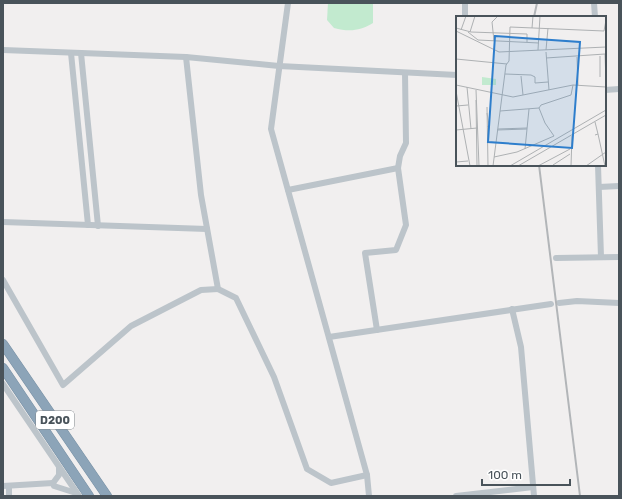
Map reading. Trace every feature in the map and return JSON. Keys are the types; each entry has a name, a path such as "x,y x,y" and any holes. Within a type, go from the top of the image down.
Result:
{"highway":[{"name":"D200","path":"3,344 107,496"},
{"name":"D200","path":"3,368 89,496"}],"street":[{"path":"288,3 271,129 367,475 369,496"},
{"path":"465,3 465,16"},
{"path":"594,3 594,16"},
{"path":"3,50 186,57 279,66 456,75"},
{"path":"71,53 88,225"},
{"path":"81,53 98,226"},
{"path":"186,57 201,195 218,289"},
{"path":"377,330 365,253 396,250 406,225 398,168 400,156 406,143 405,72"},
{"path":"606,90 619,89"},
{"path":"598,166 601,257"},
{"path":"288,190 398,168"},
{"path":"599,187 619,186"},
{"path":"3,222 208,229"},
{"path":"556,258 619,257"},
{"path":"3,280 62,385 130,326 201,290 218,289 236,298 274,377 307,469 331,483 367,475"},
{"path":"559,303 577,300 619,302"},
{"path":"329,337 551,304"},
{"path":"512,309 521,346 534,496"},
{"path":"3,384 59,465 77,494"},
{"path":"9,496 6,486 52,483 59,475 59,465"},
{"path":"52,483 54,486 77,494"},
{"path":"456,496 533,487"}],"green space":[{"path":"328,3 373,3 373,23 364,28 354,30 334,28 327,20"}],"railway":[{"path":"534,16 537,3"},
{"path":"539,166 580,496"}]}
